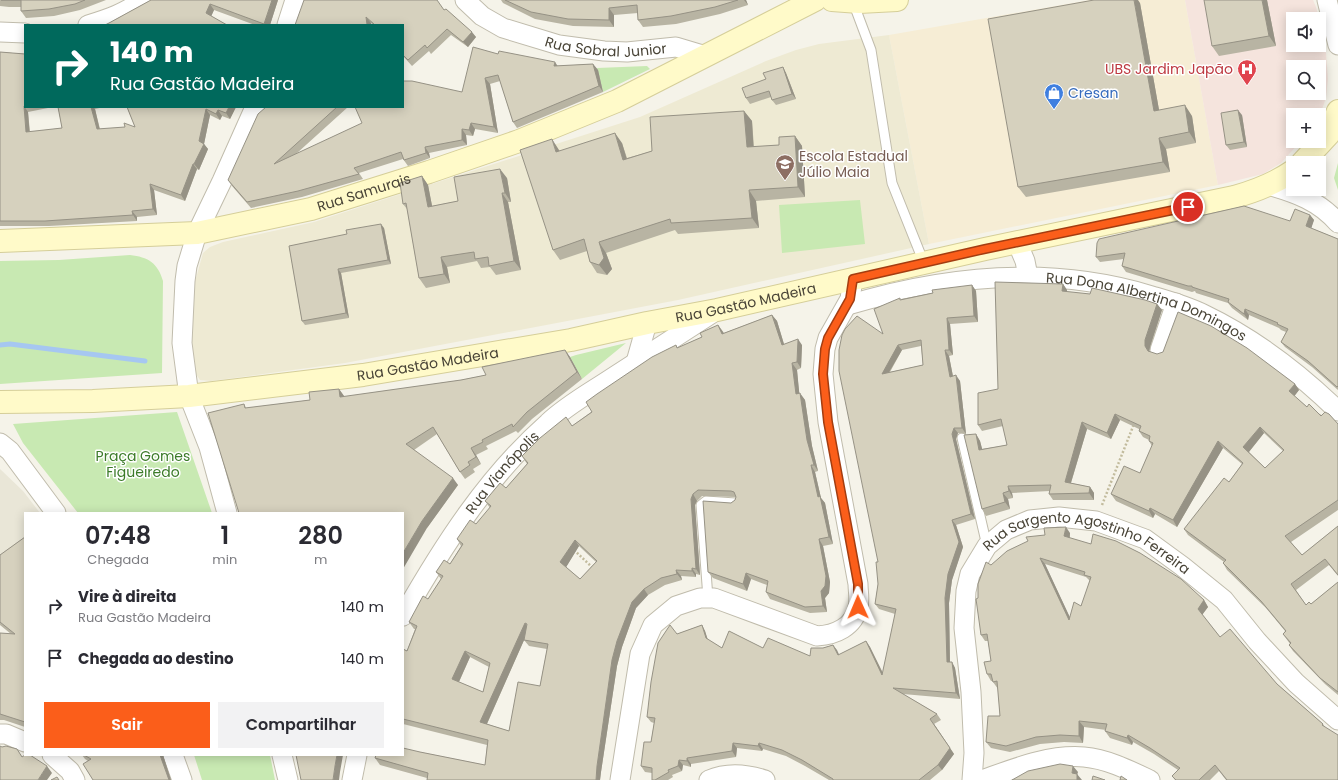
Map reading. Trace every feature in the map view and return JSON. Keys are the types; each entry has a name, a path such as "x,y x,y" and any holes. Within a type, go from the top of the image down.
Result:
{"street":[{"path":"91,24 110,18 133,7 142,0"},
{"path":"287,24 295,0"},
{"name":"Rua Sobral Junior","path":"465,0 482,16 503,28 558,45 604,51 627,52 676,47 706,56"},
{"path":"706,56 815,0"},
{"path":"843,1 897,0"},
{"path":"1328,0 1338,45"},
{"path":"0,32 24,33"},
{"name":"Rua Samurais","path":"0,240 197,233 311,209 429,172 519,141 617,101 706,56"},
{"path":"227,512 209,447 189,396 182,343 185,281 187,266 197,233 255,108"},
{"path":"1309,156 1329,134 1337,119"},
{"name":"Rua Gastão Madeira","path":"189,396 363,375 571,340 717,310 1017,242 1234,197 1268,185 1286,175"},
{"path":"1268,185 1294,192 1314,202 1338,223"},
{"path":"1017,242 1025,261 1028,276"},
{"path":"985,249 998,276"},
{"name":"Rua Dona Albertina Domingos","path":"848,305 882,294 929,284 998,276 1073,278 1124,287 1176,303 1202,314 1241,334 1277,359 1338,411"},
{"path":"620,780 640,654 653,625 676,606 700,598 714,598 817,636 834,634 843,629 851,621 858,607 858,584 828,422 823,374 825,349 828,338 848,305 853,279"},
{"path":"1160,350 1176,303"},
{"name":"Rua Vianópolis","path":"404,614 438,556 468,512 522,447 549,422 574,403 717,310"},
{"path":"636,362 648,323"},
{"path":"0,402 93,401 189,396"},
{"path":"0,443 10,452 55,512"},
{"name":"Rua Sargento Agostinho Ferreira","path":"972,780 974,753 971,692 964,628 966,591 970,574 987,546 1006,530 1030,520 1059,517 1096,520 1145,539 1182,566 1224,600 1257,641 1296,683 1338,720"},
{"path":"0,734 6,734 24,742"},
{"path":"53,756 70,771 75,780"},
{"path":"173,756 182,780"},
{"path":"282,756 288,780"},
{"path":"352,780 357,756"},
{"path":"982,780 1020,766 1063,758 1084,757 1120,766 1150,780"},
{"path":"709,780 718,776 748,775 765,780"}],"lane":[{"path":"843,1 871,50 892,183 924,263"},
{"path":"962,438 987,546"},
{"path":"708,598 701,505 706,501 735,503"}],"path":[{"path":"1096,520 1136,418"},
{"path":"572,548 595,570"}],"shaded area":[{"name":"Cresan","path":"1090,0 1185,0 1218,185 929,244 889,35"},
{"name":"UBS Jardim Japão","path":"1185,0 1313,0 1317,12 1286,12 1286,52 1326,52 1328,79 1326,98 1326,60 1286,60 1286,100 1325,100 1322,108 1286,108 1286,148 1295,148 1281,163 1263,174 1218,185"},
{"path":"889,35 929,244 678,300 345,363 211,381 200,380 193,370 193,289 203,253 210,247 223,242 314,222 640,117 766,61 796,50 819,44"},
{"path":"0,469 23,491 39,512 24,512 24,548 0,564"}],"green space":[{"path":"647,66 650,69 603,92 597,68"},
{"path":"1338,163 1338,190 1334,178"},
{"path":"860,200 865,244 782,253 779,205"},
{"path":"130,255 147,259 155,265 163,281 162,373 0,384 0,261 59,260"},
{"path":"626,343 582,379 570,357 576,355"},
{"name":"Praça Gomes Figueiredo","path":"177,412 212,512 77,512 23,443 13,424"},
{"path":"194,756 270,756 275,780 202,780"}],"building":[{"path":"21,0 85,0 75,4 49,9 21,11"},
{"path":"151,0 272,0 264,24 210,4 206,13 225,24 107,24"},
{"path":"304,0 437,0 444,10 446,9 472,32 463,42 447,29 427,48 425,45 408,60 404,56 404,24 374,24 366,17 367,24 295,24"},
{"path":"505,0 738,0 715,7 671,16 638,20 637,5 609,8 609,20 568,19 531,12"},
{"path":"1094,0 1134,0 1154,111 1185,105 1189,132 1159,138 1163,162 1018,187 988,19"},
{"path":"1204,0 1262,0 1269,36 1212,46"},
{"path":"473,47 498,54 499,51 555,62 554,66 593,64 599,86 513,122 498,75 485,78 494,127 471,123 469,130 462,129 462,140 425,147 426,153 404,160 401,152 354,168 359,174 298,191 247,202 228,180 258,114 265,108 336,108 274,164 362,123 355,108 404,108 404,81 412,81 462,92"},
{"path":"0,52 24,54 24,108 26,132 62,128 58,108 91,108 97,129 125,127 124,123 135,127 127,108 228,108 226,113 218,110 216,114 206,109 199,141 204,144 193,164 181,195 150,184 153,209 132,211 133,215 45,221 0,221"},
{"path":"783,67 792,94 772,100 769,91 746,98 742,88 766,79 763,73"},
{"path":"1238,110 1244,142 1226,145 1221,113"},
{"path":"744,111 747,147 779,145 779,137 795,136 798,187 749,190 752,218 671,223 670,219 599,242 604,258 599,265 590,262 584,239 553,250 520,150 552,139 556,152 615,133 623,160 652,151 650,117"},
{"path":"500,169 505,193 502,193 514,261 489,266 488,257 475,259 474,252 441,257 444,274 419,278 406,203 403,204 400,183 422,176 428,207 458,201 454,177"},
{"path":"1244,206 1290,221 1295,209 1310,215 1306,226 1338,239 1337,387 1308,361 1281,342 1288,329 1277,324 1278,323 1245,309 1244,314 1228,302 1229,299 1192,286 1122,266 1125,253 1096,257 1097,243 1099,239"},
{"path":"381,224 388,260 338,269 346,313 302,321 289,246 347,234 346,230"},
{"path":"995,282 1063,284 1062,291 1090,294 1092,288 1157,304 1145,340 1145,346 1148,351 1157,354 1163,352 1178,312 1211,326 1247,348 1295,384 1289,391 1307,407 1309,404 1321,416 1325,412 1329,414 1338,424 1338,500 1285,536 1302,555 1338,526 1338,575 1325,559 1291,584 1306,605 1309,602 1311,604 1338,582 1338,692 1320,678 1289,645 1291,643 1283,634 1286,631 1261,601 1223,563 1226,560 1184,529 1224,478 1229,482 1243,463 1218,441 1173,520 1150,508 1149,511 1111,494 1124,466 1140,473 1153,443 1149,441 1150,436 1139,431 1141,426 1115,414 1107,433 1082,422 1065,482 1090,487 1089,493 1049,494 1051,485 1008,486 1009,491 1003,493 1005,502 982,509 964,435 976,434 979,450 1007,445 1001,419 978,425 978,393 998,389","holes":["1260,427 1284,450 1265,468 1243,447"]},
{"path":"972,285 974,316 947,318 949,350 945,350 950,377 956,375 962,428 954,428 952,434 971,514 952,520 959,542 948,574 945,598 947,662 952,662 956,693 893,688 937,714 930,719 950,748 938,765 919,780 833,780 802,760 782,750 759,743 758,746 733,743 732,751 687,758 687,761 679,760 678,766 668,770 669,772 655,780 652,780 652,768 641,766 644,742 651,742 655,718 647,717 658,643 670,625 677,634 702,625 706,638 722,648 729,631 763,648 768,638 810,656 811,648 823,648 833,645 838,655 866,641 882,675 896,609 875,604 878,584 876,562 878,562 839,371 839,350 842,335 845,329 857,316 883,334 874,309 900,298 900,300 933,293 932,290","holes":["921,340 923,365 882,374 898,345"]},
{"path":"772,315 782,345 798,339 797,362 792,363 796,394 800,393 807,440 814,465 811,465 818,497 820,496 829,537 819,539 826,576 825,586 821,591 823,606 805,607 766,592 768,581 746,573 743,584 708,572 703,501 731,503 736,497 734,492 731,491 698,490 693,494 691,499 696,569 692,568 692,571 676,570 677,574 661,578 644,589 632,602 617,641 612,660 596,780 427,780 428,773 375,758 376,756 404,756 404,748 485,765 488,740 404,719 404,650 407,651 417,626 409,622 423,596 428,599 443,576 436,572 444,560 450,564 463,544 457,539 470,520 476,524 491,506 485,501 500,483 506,488 528,463 522,456 540,438 566,417 572,426 592,412 586,402 652,357 676,345 677,348 702,337 700,333 718,325 722,334","holes":["575,540 597,561 580,579 560,562","525,623 527,624 524,640 548,644 540,686 518,682 509,731 480,722","465,651 490,663 483,692 452,679"]},
{"path":"565,350 577,372 527,412 513,427 512,424 482,440 483,442 471,448 476,457 468,462 470,465 460,472 433,427 406,444 453,478 422,521 404,551 404,512 239,512 208,413 244,404 245,408 310,400 309,392 339,389 340,397 461,380 486,375 482,367"},
{"path":"1066,527 1064,536 1091,544 1093,534 1116,541 1140,553 1181,579 1204,600 1198,609 1220,637 1230,629 1277,684 1323,724 1322,725 1338,735 1338,780 1227,780 1215,765 1199,780 1176,780 1172,776 1180,768 1128,735 1127,738 1105,731 1107,724 1079,721 1079,736 1060,735 1036,737 1006,746 986,742 988,716 1000,716 997,681 993,682 991,674 987,674 984,662 991,661 987,634 981,635 976,599 978,598 978,584 986,562 991,565 1007,551 1028,541 1026,537 1045,535 1044,528","holes":["1040,558 1085,572 1084,575 1091,577 1081,606 1074,602 1069,620"]},
{"path":"24,538 24,722 0,714 0,633 15,634 0,622 0,555"},
{"path":"0,746 17,749 22,757 32,756 47,766 38,780 0,780"},
{"path":"86,756 160,756 169,780 93,780 83,764 91,759"},
{"path":"296,756 337,756 333,780 301,780"},
{"path":"1060,764 1073,766 1072,773 1077,774 1077,780 1012,780 1028,771"},
{"path":"1093,776 1105,780 1092,780"},
{"path":"1121,776 1127,780 1120,780"},
{"path":"57,777 59,780 51,780"}],"waterway":[{"path":"0,345 10,344 145,361"}],"place":[{"name":"UBS Jardim Japão","path":"1247,86"},
{"name":"Cresan","path":"1054,110"},
{"name":"Escola Estadual Júlio Maia","path":"785,181"}],"route":[{"path":"858,607 858,584 828,422 823,374 825,349 828,338 848,305 853,279 985,249 1188,207"}]}
